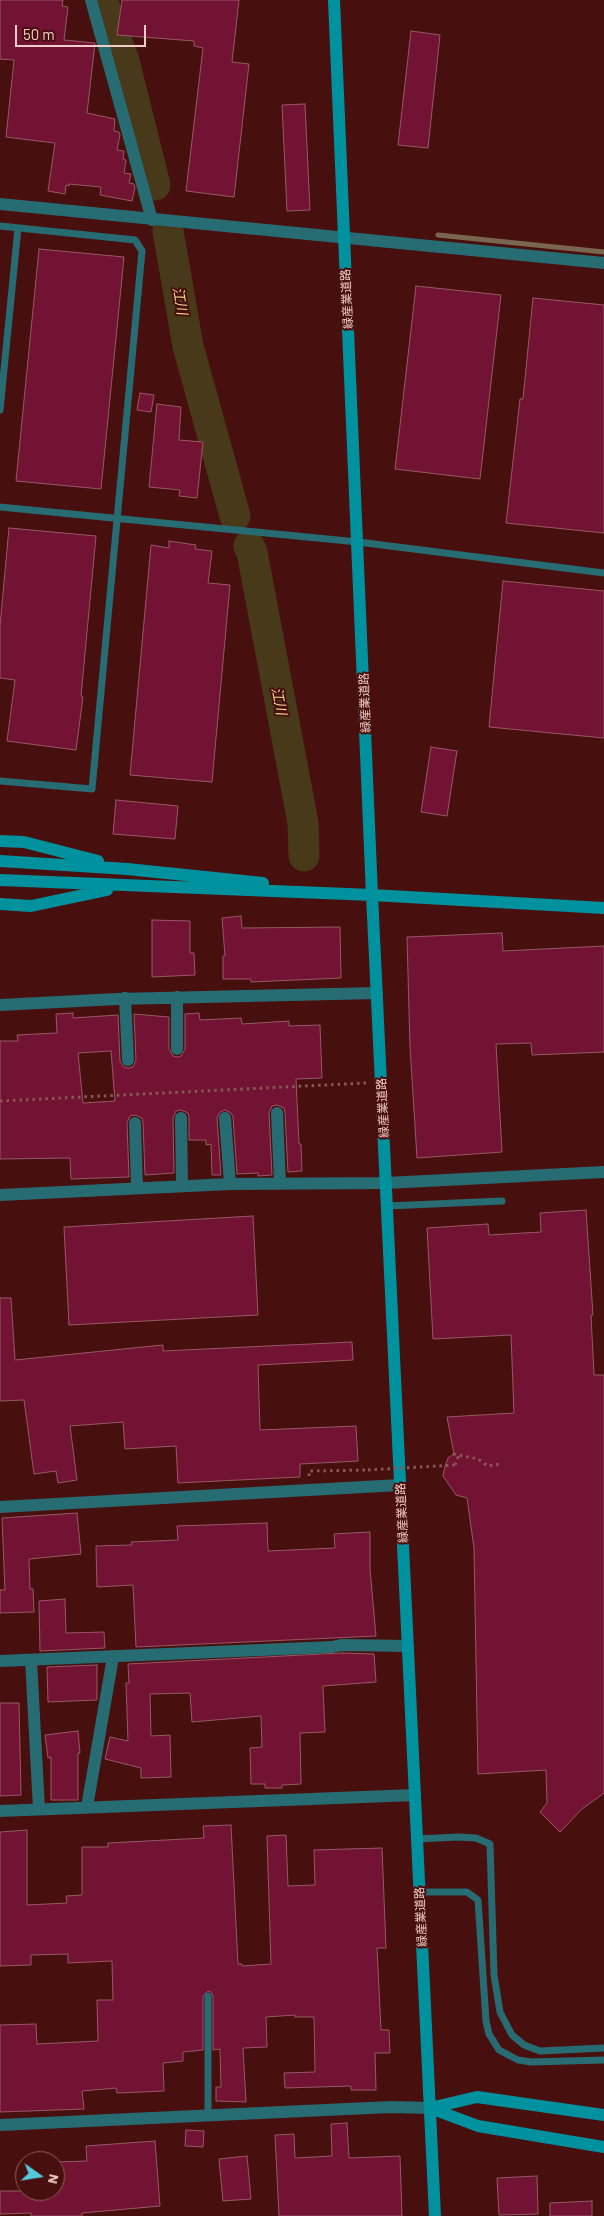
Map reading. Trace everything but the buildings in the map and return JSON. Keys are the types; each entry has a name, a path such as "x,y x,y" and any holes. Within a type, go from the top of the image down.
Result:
{"street":[{"path":"91,0 152,220"},
{"name":"緑産業道路","path":"334,0 372,894 435,2216"},
{"path":"0,204 604,263"},
{"path":"0,841 26,843 127,869"},
{"path":"0,861 127,869 372,894"},
{"path":"0,880 372,894 604,908"},
{"path":"0,904 31,906 127,886"},
{"path":"0,1005 125,998 377,993"},
{"path":"177,997 177,1049"},
{"path":"125,998 128,1060"},
{"path":"277,1113 280,1183"},
{"path":"181,1118 182,1186"},
{"path":"225,1118 230,1184"},
{"path":"135,1123 137,1188"},
{"path":"0,1195 230,1184 386,1183 604,1172"},
{"path":"0,1507 400,1485"},
{"path":"0,1661 332,1647 340,1645 408,1646"},
{"path":"87,1807 113,1656"},
{"path":"31,1660 39,1809"},
{"path":"0,1812 415,1795"},
{"path":"0,2125 390,2106 430,2108 477,2097 604,2116"},
{"path":"430,2108 478,2126 604,2147"}],"lane":[{"path":"0,226 135,240 142,251 92,789 0,781"},
{"path":"0,410 18,228"},
{"path":"0,507 358,542 604,573"},
{"path":"387,1206 502,1201"},
{"path":"417,1839 476,1838 490,1844 494,1975 500,2012 512,2035 524,2045 540,2051 604,2048"},
{"path":"420,1892 467,1892 478,1900 486,2021 492,2040 499,2050 518,2060 531,2062 604,2060"},
{"path":"208,1996 208,2115"}],"path":[{"path":"0,1101 382,1082"},
{"path":"309,1471 455,1466 458,1457 454,1454 478,1459 488,1466 500,1464"}],"waterway":[{"name":"江川","path":"102,0 124,61 155,185"},
{"name":"江川","path":"168,231 188,346 235,516"},
{"path":"438,235 604,252"},
{"name":"江川","path":"249,546 252,552 303,823 304,856"}]}
